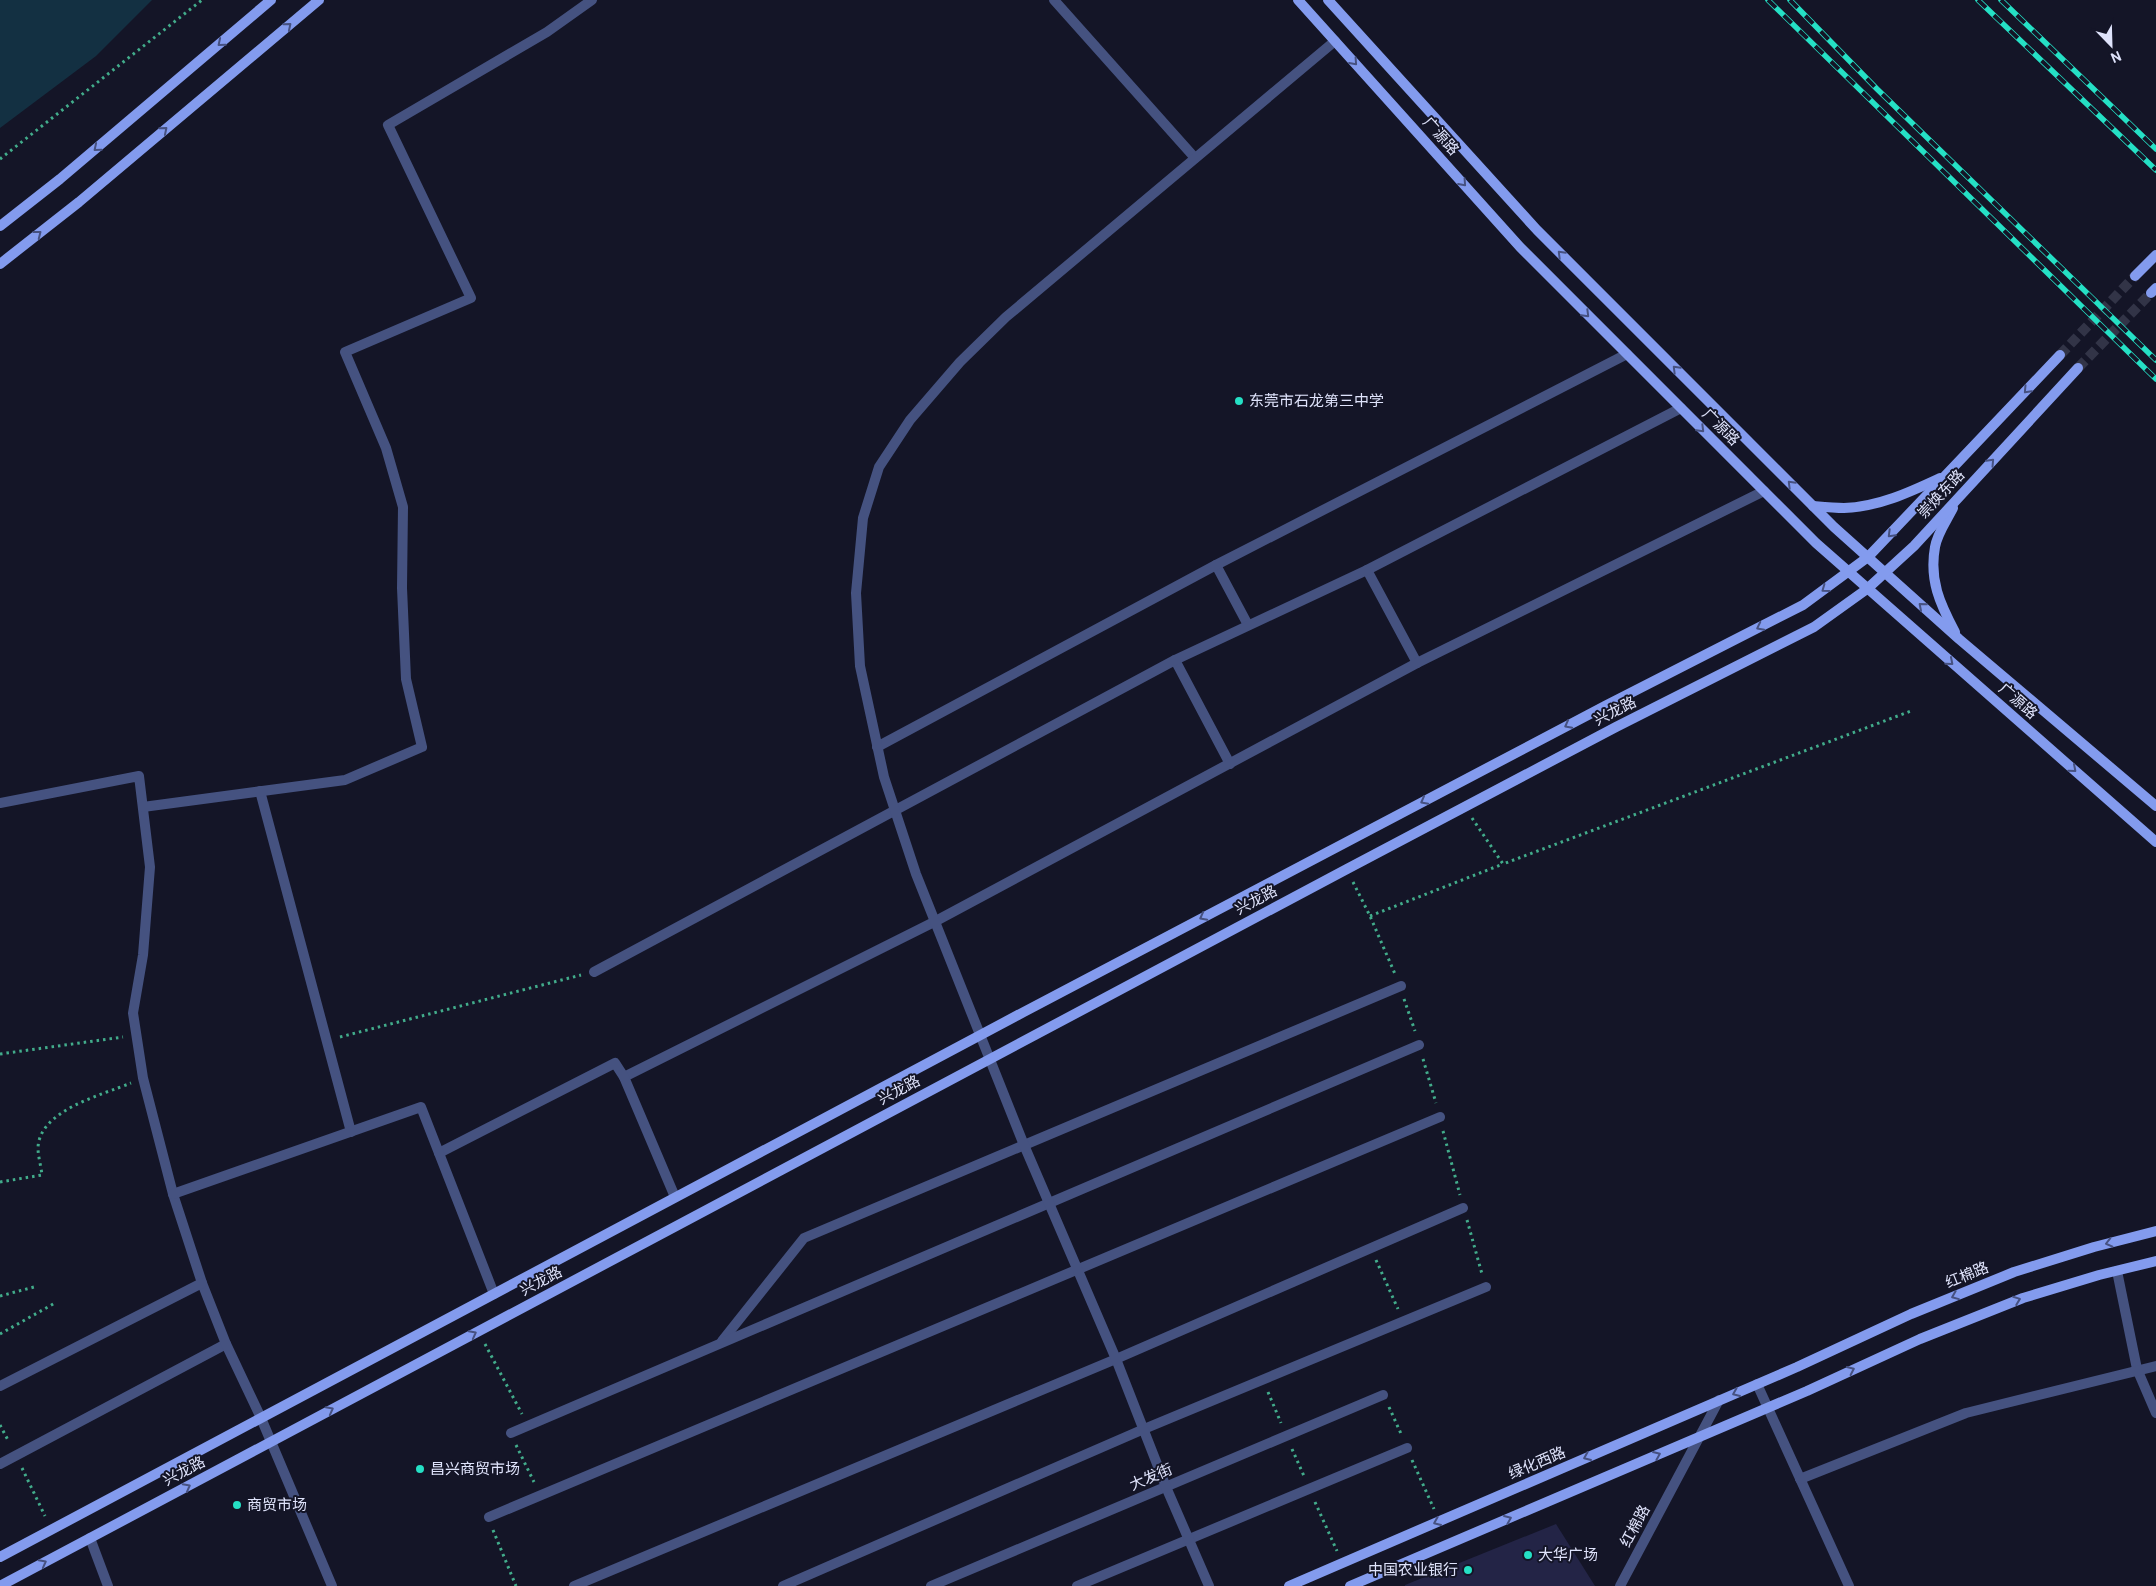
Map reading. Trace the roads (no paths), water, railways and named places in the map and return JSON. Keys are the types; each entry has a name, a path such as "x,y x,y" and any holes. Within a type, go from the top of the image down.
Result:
{"main road":[{"path":"0,226 60,179 271,0"},
{"path":"0,264 78,202 319,0"},
{"name":"广源路","path":"1298,0 1520,247 1764,491 1848,572 2156,842"},
{"name":"广源路","path":"1328,0 1537,230 1813,506 1959,638 2156,806"},
{"path":"2135,276 2156,255"},
{"name":"崇焕东路","path":"1803,605 1868,557 2060,354"},
{"name":"崇焕东路","path":"1814,627 1886,574 2078,368"},
{"path":"1813,506 1845,508 1870,505 1906,494 1946,476"},
{"path":"1958,498 1935,545 1934,575 1940,604 1959,638"},
{"name":"兴龙路","path":"0,1556 981,1034 1605,706 1803,605"},
{"name":"兴龙路","path":"0,1586 1347,869 1616,727 1814,627"},
{"name":"红棉路","path":"1796,1367 1911,1314 2014,1272 2094,1246 2156,1232"},
{"path":"1350,1586 1768,1408 1920,1339 2023,1298 2156,1261"},
{"name":"绿化西路","path":"1289,1586 1796,1367"}],"street":[{"path":"143,807 345,780 422,747 406,679 402,588 403,507 386,448 345,352 471,298 388,125 547,32 592,0"},
{"path":"1054,0 1195,158"},
{"path":"1209,1586 1166,1487 1116,1359 1024,1145 991,1058 934,922 884,778 860,666 856,593 864,518 879,467 910,420 960,362 1006,317 1335,41"},
{"path":"877,748 1216,565 1626,354"},
{"path":"594,972 1175,660 1367,570 1681,408"},
{"path":"624,1077 934,922 1417,663 1764,491"},
{"path":"1216,565 1248,625"},
{"path":"1367,570 1417,663"},
{"path":"1175,660 1230,764"},
{"path":"0,803 139,776 150,867 143,955 133,1013 143,1078 173,1194 202,1283 226,1344 261,1418 332,1586"},
{"path":"260,791 351,1132"},
{"path":"721,1343 804,1238 1400,986"},
{"path":"511,1433 1419,1045"},
{"path":"439,1153 614,1064 624,1077 675,1197"},
{"path":"173,1194 421,1106 494,1294"},
{"path":"489,1517 1440,1117"},
{"path":"574,1586 1116,1359 1463,1208"},
{"path":"2117,1271 2137,1369 2156,1413"},
{"path":"0,1386 202,1283"},
{"path":"783,1586 1144,1430 1486,1287"},
{"path":"0,1464 226,1344"},
{"path":"1800,1479 1966,1413 2137,1369 2156,1366"},
{"path":"1757,1384 1849,1586"},
{"name":"大发街","path":"931,1586 1384,1395"},
{"name":"红棉路","path":"1620,1586 1720,1400"},
{"path":"1076,1586 1407,1448"},
{"path":"90,1538 108,1586"}],"water":[{"path":"0,0 152,0 96,56 0,128"}],"tunnel":[{"path":"2060,355 2135,276"},
{"path":"2078,368 2151,293"}],"railway":[{"path":"1768,0 2156,379"},
{"path":"1790,0 1877,89 2156,360"},
{"path":"1978,0 2156,170"},
{"path":"2001,0 2156,149"}],"place":[{"name":"东莞市石龙第三中学","path":"1239,401"},
{"name":"昌兴商贸市场","path":"420,1469"},
{"name":"商贸市场","path":"237,1505"},
{"name":"大华广场","path":"1528,1555"},
{"name":"中国农业银行","path":"1468,1570"}]}
